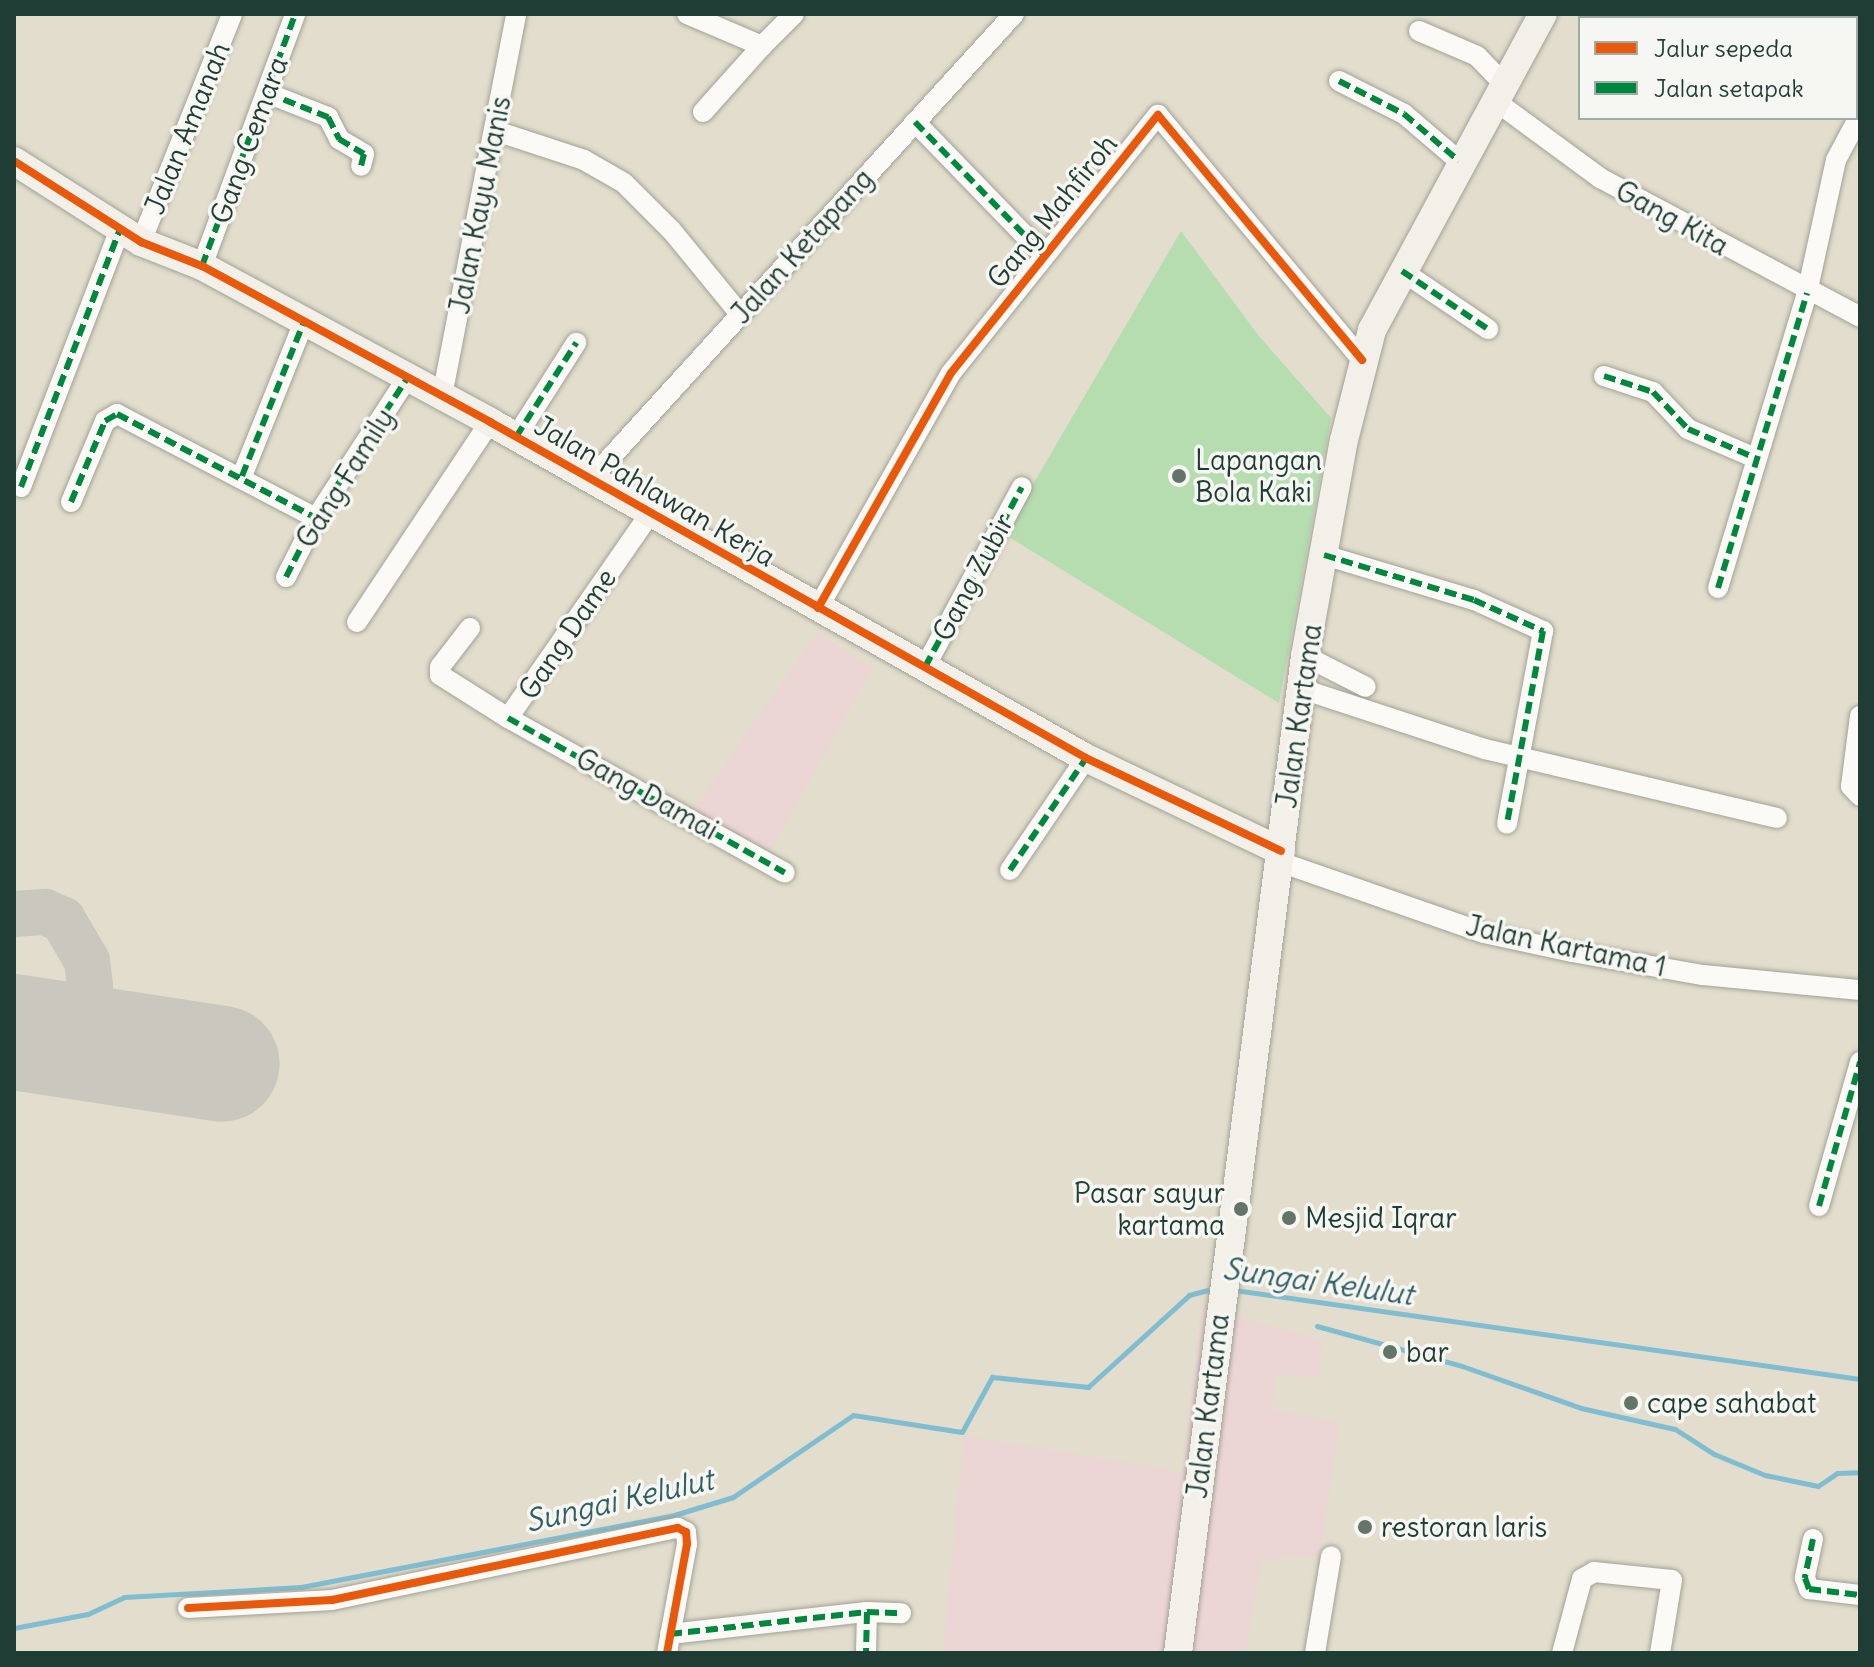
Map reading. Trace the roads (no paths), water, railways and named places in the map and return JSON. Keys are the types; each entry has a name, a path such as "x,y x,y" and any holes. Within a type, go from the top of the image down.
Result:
{"main road":[{"name":"Jalan Kartama","path":"1178,1653 1305,656 1362,360 1402,271 1459,161 1543,14"},
{"name":"Jalan Pahlawan Kerja","path":"14,161 131,234 202,266 406,380 490,422 1086,758 1281,856"}],"street":[{"name":"Jalan Amanah","path":"21,487 63,375 232,14"},
{"name":"Gang Cemara","path":"202,266 295,14"},
{"name":"Jalan Kayu Manis","path":"442,396 496,131 516,14"},
{"path":"687,14 762,46"},
{"path":"703,112 794,14"},
{"name":"Jalan Ketapang","path":"591,479 1014,14"},
{"name":"Gang Kita","path":"1419,31 1477,56 1499,92 1600,178 1807,293 1860,317"},
{"path":"1339,81 1404,114 1459,161"},
{"path":"267,93 321,112 339,139 364,154 361,166"},
{"name":"Gang Mahfiroh","path":"818,608 951,373 1158,115 1362,360"},
{"path":"1718,588 1753,457 1807,293 1836,160 1857,120"},
{"path":"915,122 1044,255"},
{"path":"496,131 584,160 624,183 663,220 740,314"},
{"path":"1402,271 1488,329"},
{"path":"242,476 304,322"},
{"path":"516,437 576,343"},
{"path":"1604,376 1653,392 1688,429 1753,457"},
{"name":"Gang Family","path":"286,577 316,518 406,380"},
{"path":"71,502 112,414 242,476 316,518"},
{"path":"357,622 490,422"},
{"name":"Gang Zubir","path":"925,667 1022,487"},
{"name":"Gang Dame","path":"470,628 440,667 440,675 508,718 650,514"},
{"path":"1324,555 1420,582 1540,627 1544,637 1507,824"},
{"path":"1305,656 1366,687"},
{"path":"1302,689 1518,757 1777,818"},
{"path":"1860,716 1851,786 1860,796"},
{"name":"Gang Damai","path":"508,718 785,873"},
{"path":"1010,870 1086,758"},
{"name":"Jalan Kartama 1","path":"1281,856 1484,933 1703,975 1860,990"},
{"path":"1819,1206 1860,1062"},
{"path":"188,1608 332,1600 678,1528 688,1539 669,1644 816,1614 901,1613"},
{"path":"1813,1539 1805,1578 1809,1589 1860,1595"},
{"path":"1315,1653 1331,1556"},
{"path":"1562,1653 1582,1579 1594,1572 1672,1580 1660,1653"},
{"path":"866,1653 867,1612"}],"waterway":[{"name":"Sungai Kelulut","path":"14,1628 88,1614 124,1597 301,1587 671,1516 733,1497 853,1415 962,1432 992,1377 1088,1387 1189,1295 1216,1288"},
{"name":"Sungai Kelulut","path":"1234,1290 1860,1379"},
{"path":"1317,1326 1462,1366 1581,1408 1675,1429 1714,1454 1765,1475 1818,1486 1837,1473 1860,1472"}],"place":[{"name":"Lapangan Bola Kaki","path":"1179,476"},
{"name":"Pasar sayur kartama","path":"1241,1209"},
{"name":"Mesjid Iqrar","path":"1289,1218"},
{"name":"bar","path":"1390,1352"},
{"name":"cape sahabat","path":"1631,1403"},
{"name":"restoran laris","path":"1365,1527"}]}
